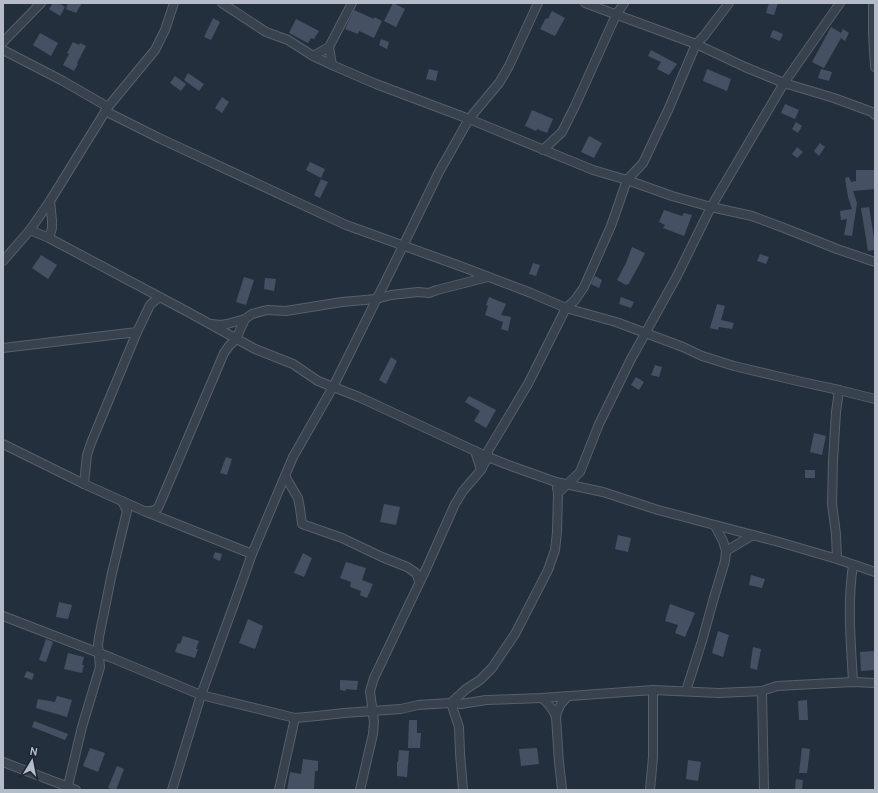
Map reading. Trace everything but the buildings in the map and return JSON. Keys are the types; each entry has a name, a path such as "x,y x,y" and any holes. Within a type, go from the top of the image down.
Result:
{"street":[{"path":"3,42 41,3"},
{"path":"3,261 30,230 50,201 106,109 155,50 165,30 174,3"},
{"path":"222,3 266,32 288,40 313,56 376,84 469,119 593,170 672,196 711,207 752,216 875,262"},
{"path":"313,56 329,47 352,3"},
{"path":"172,790 201,695 252,554 293,457 333,387 439,172 469,119 499,83 509,66 538,3"},
{"path":"585,3 696,44 784,83 834,98 872,112 875,115"},
{"path":"543,150 562,132 616,15 624,3"},
{"path":"360,790 373,734 374,722 370,691 374,678 427,567 455,504 463,491 481,470 488,457 488,452 528,384 566,308 575,300 584,287 611,226 627,180 643,163 669,108 696,44 704,36 729,3"},
{"path":"558,493 580,472 599,424 631,360 677,276 711,207 784,83 840,3"},
{"path":"873,3 875,66"},
{"path":"329,47 332,65"},
{"path":"3,50 63,81 106,109 159,138 339,222 531,293 566,308 609,320 646,333 702,356 734,366 875,399"},
{"path":"49,238 52,228 50,201"},
{"path":"30,230 49,238 255,349 293,364 318,381 359,397 488,457 556,482 603,492 658,510 779,542 875,572"},
{"path":"208,323 224,324 267,310 286,311 342,302 376,299 391,295 418,292 430,293 488,277"},
{"path":"145,290 150,305"},
{"path":"84,484 87,455 137,332 150,305 158,297"},
{"path":"3,444 122,501 130,509 152,511 158,508 224,353 236,339 245,318"},
{"path":"3,348 137,332"},
{"path":"837,559 836,534 832,504 836,412 839,390"},
{"path":"475,451 481,470"},
{"path":"580,472 582,487"},
{"path":"285,476 298,498 302,524 342,538 407,567 416,573 419,581"},
{"path":"451,703 466,689 480,680 492,668 515,634 548,570 555,550 557,532 558,493 556,482"},
{"path":"3,762 71,789 82,727 100,667 98,637 112,573 130,509"},
{"path":"144,511 252,554"},
{"path":"686,691 725,561 726,550 715,526"},
{"path":"726,550 753,536"},
{"path":"853,682 850,616 851,580 854,566"},
{"path":"3,616 112,658 201,695 295,718 401,709 418,705 451,703 461,704 486,700 567,697 653,690 719,693 762,691 777,686 853,682 875,683"},
{"path":"100,667 112,658"},
{"path":"650,790 653,757 653,690"},
{"path":"762,691 764,790"},
{"path":"562,790 558,763 556,718 561,704 567,697"},
{"path":"542,698 553,710 556,718"},
{"path":"451,703 459,727 463,790"},
{"path":"279,790 295,718"}]}
